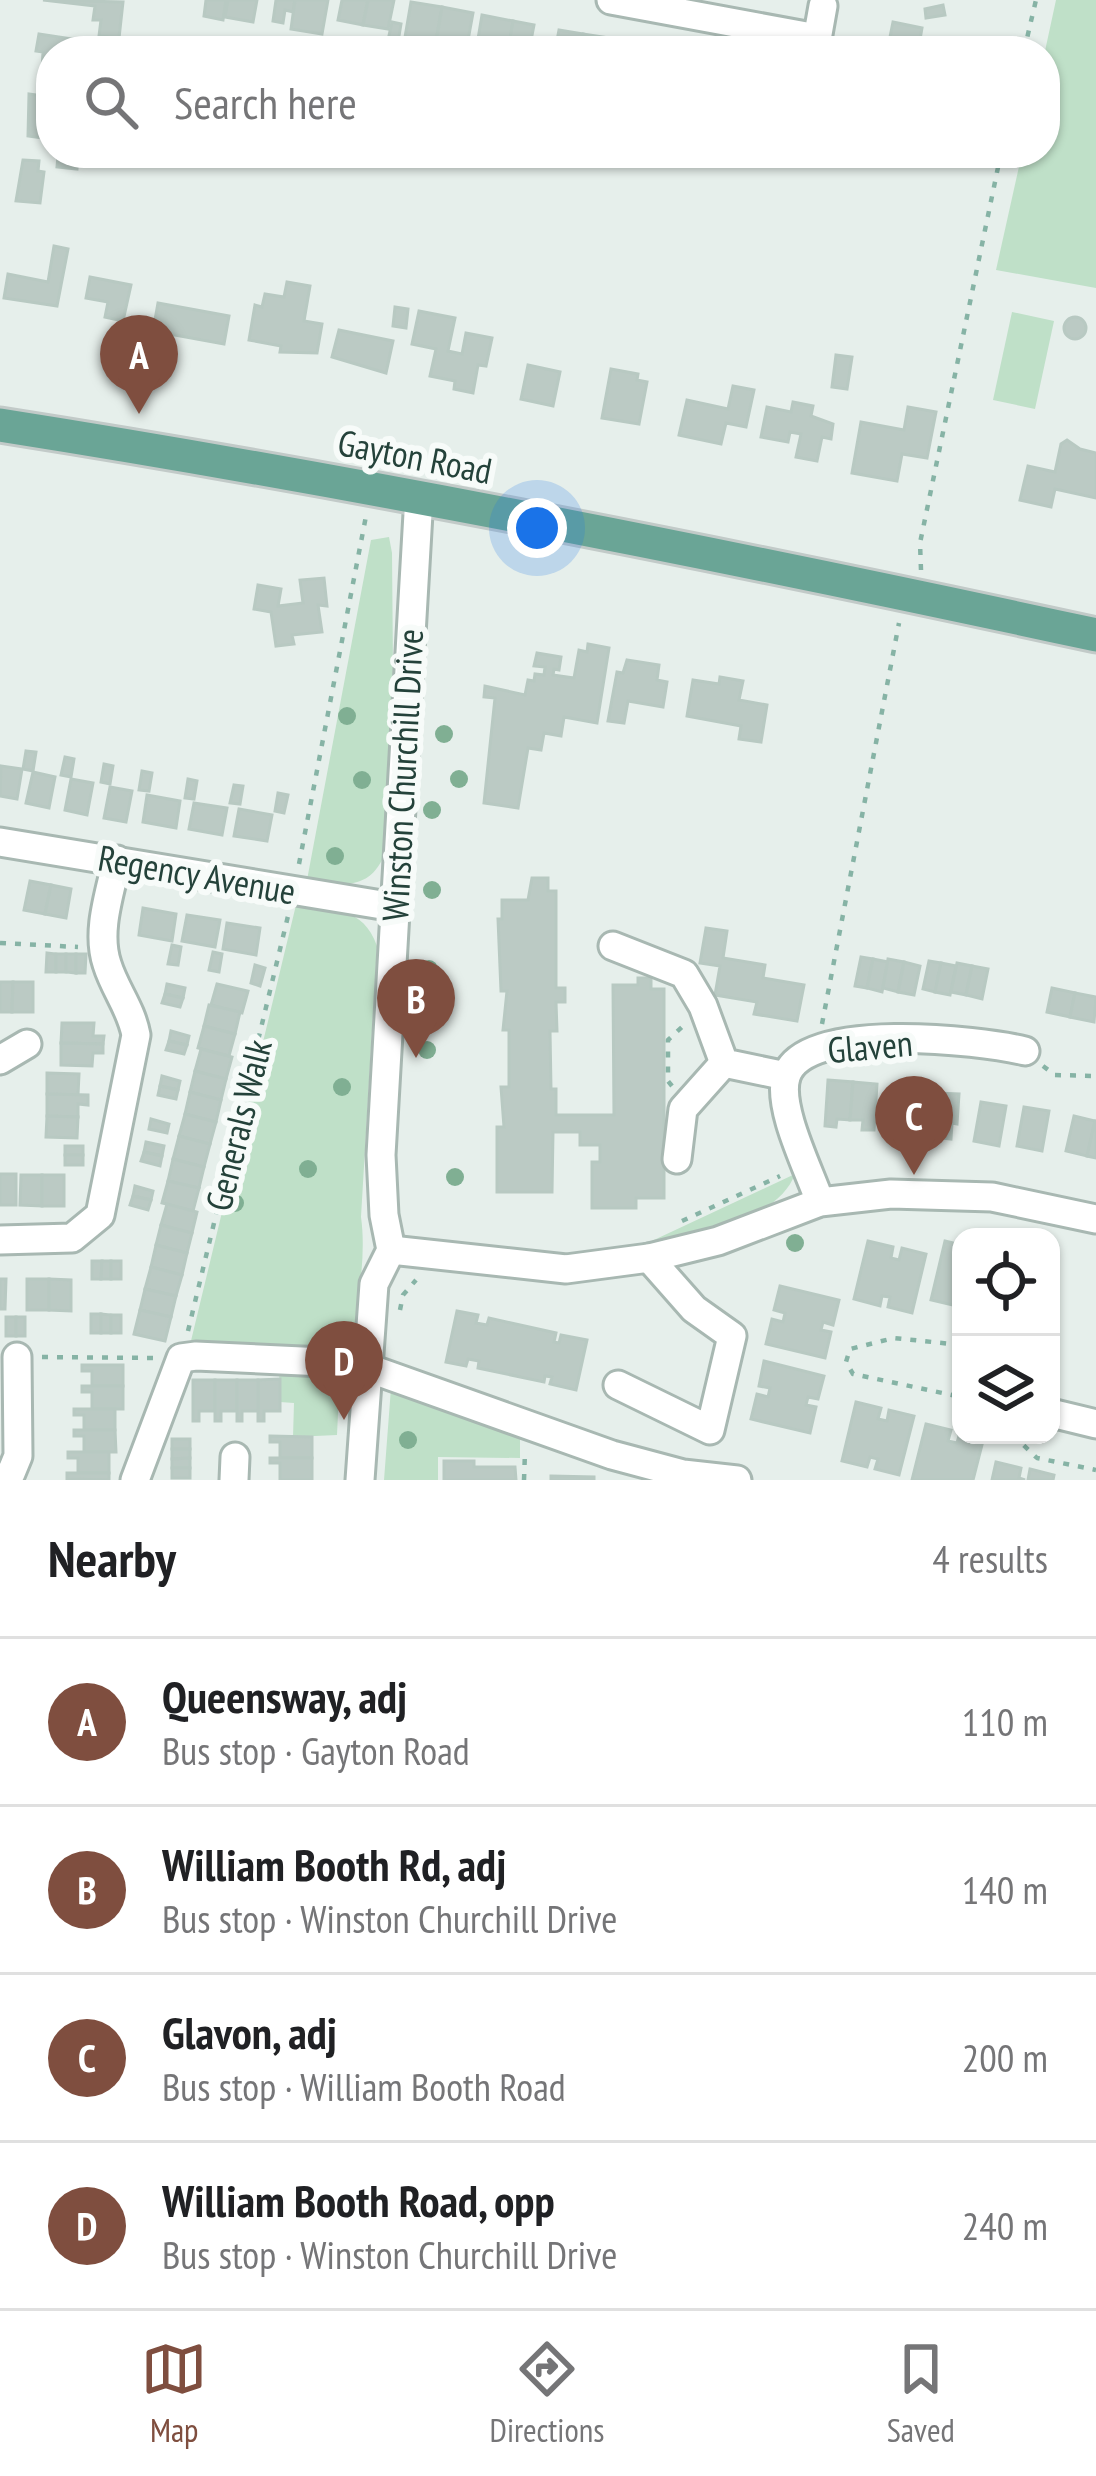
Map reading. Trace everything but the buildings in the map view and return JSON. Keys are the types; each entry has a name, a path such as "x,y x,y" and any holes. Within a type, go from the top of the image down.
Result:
{"main road":[{"name":"Gayton Road","path":"0,425 419,496 1096,635"}],"street":[{"path":"611,0 779,36"},
{"path":"817,36 823,6"},
{"name":"Winston Churchill Drive","path":"360,1480 374,1283 391,1250 383,1214 381,1155 419,496"},
{"name":"Regency Avenue","path":"0,842 394,907"},
{"path":"0,1240 72,1238 92,1225 106,1200 136,1035 131,1011 103,949 117,860"},
{"path":"613,946 684,974 703,1006 724,1063"},
{"name":"Glaven","path":"820,1202 784,1102 786,1076 801,1055 860,1040 986,1041 1025,1051"},
{"path":"0,1060 27,1044"},
{"path":"724,1063 786,1076"},
{"path":"676,1159 683,1109 724,1063"},
{"path":"391,1250 566,1269 649,1258 718,1241 820,1202 939,1193 992,1197 1096,1219"},
{"path":"618,1385 710,1430 732,1336 694,1310 649,1258"},
{"path":"0,1479 11,1473 18,1456 8,1399 17,1357"},
{"path":"135,1480 181,1358 345,1363 368,1368 633,1462 737,1480"},
{"path":"1060,1415 1096,1424"}],"path":[{"path":"1028,36 1036,0"},
{"path":"921,575 920,543 998,168"},
{"name":"Generals Walk","path":"181,1358 294,891 371,488"},
{"path":"818,1048 902,606"},
{"path":"0,943 103,949"},
{"path":"687,1105 668,1081 668,1040 703,1006"},
{"path":"1025,1051 1055,1075 1096,1076"},
{"path":"952,1344 894,1338 850,1349 846,1362 854,1374 952,1395"},
{"path":"17,1357 181,1358"},
{"path":"1023,1444 1037,1457 1096,1470"}],"green space":[{"path":"1056,0 1096,0 1096,288 996,270 1019,168 1060,168 1060,36 1048,36"},
{"path":"1012,312 1054,321 1035,409 993,400"},
{"path":"389,537 393,668 384,856 361,881 307,880 371,540"},
{"path":"296,905 355,917 377,946 362,1266 353,1350 190,1345"},
{"path":"795,1174 784,1192 745,1219 694,1238 624,1254"},
{"path":"279,1368 340,1370 337,1435 293,1437 294,1403 280,1402"},
{"path":"391,1388 520,1430 520,1458 438,1457 438,1480 384,1480"}],"place":[{"name":"Queensway, adj","path":"139,414"},
{"name":"William Booth Rd, adj","path":"416,1058"},
{"name":"Glavon, adj","path":"914,1175"},
{"name":"William Booth Road, opp","path":"344,1420"}]}
